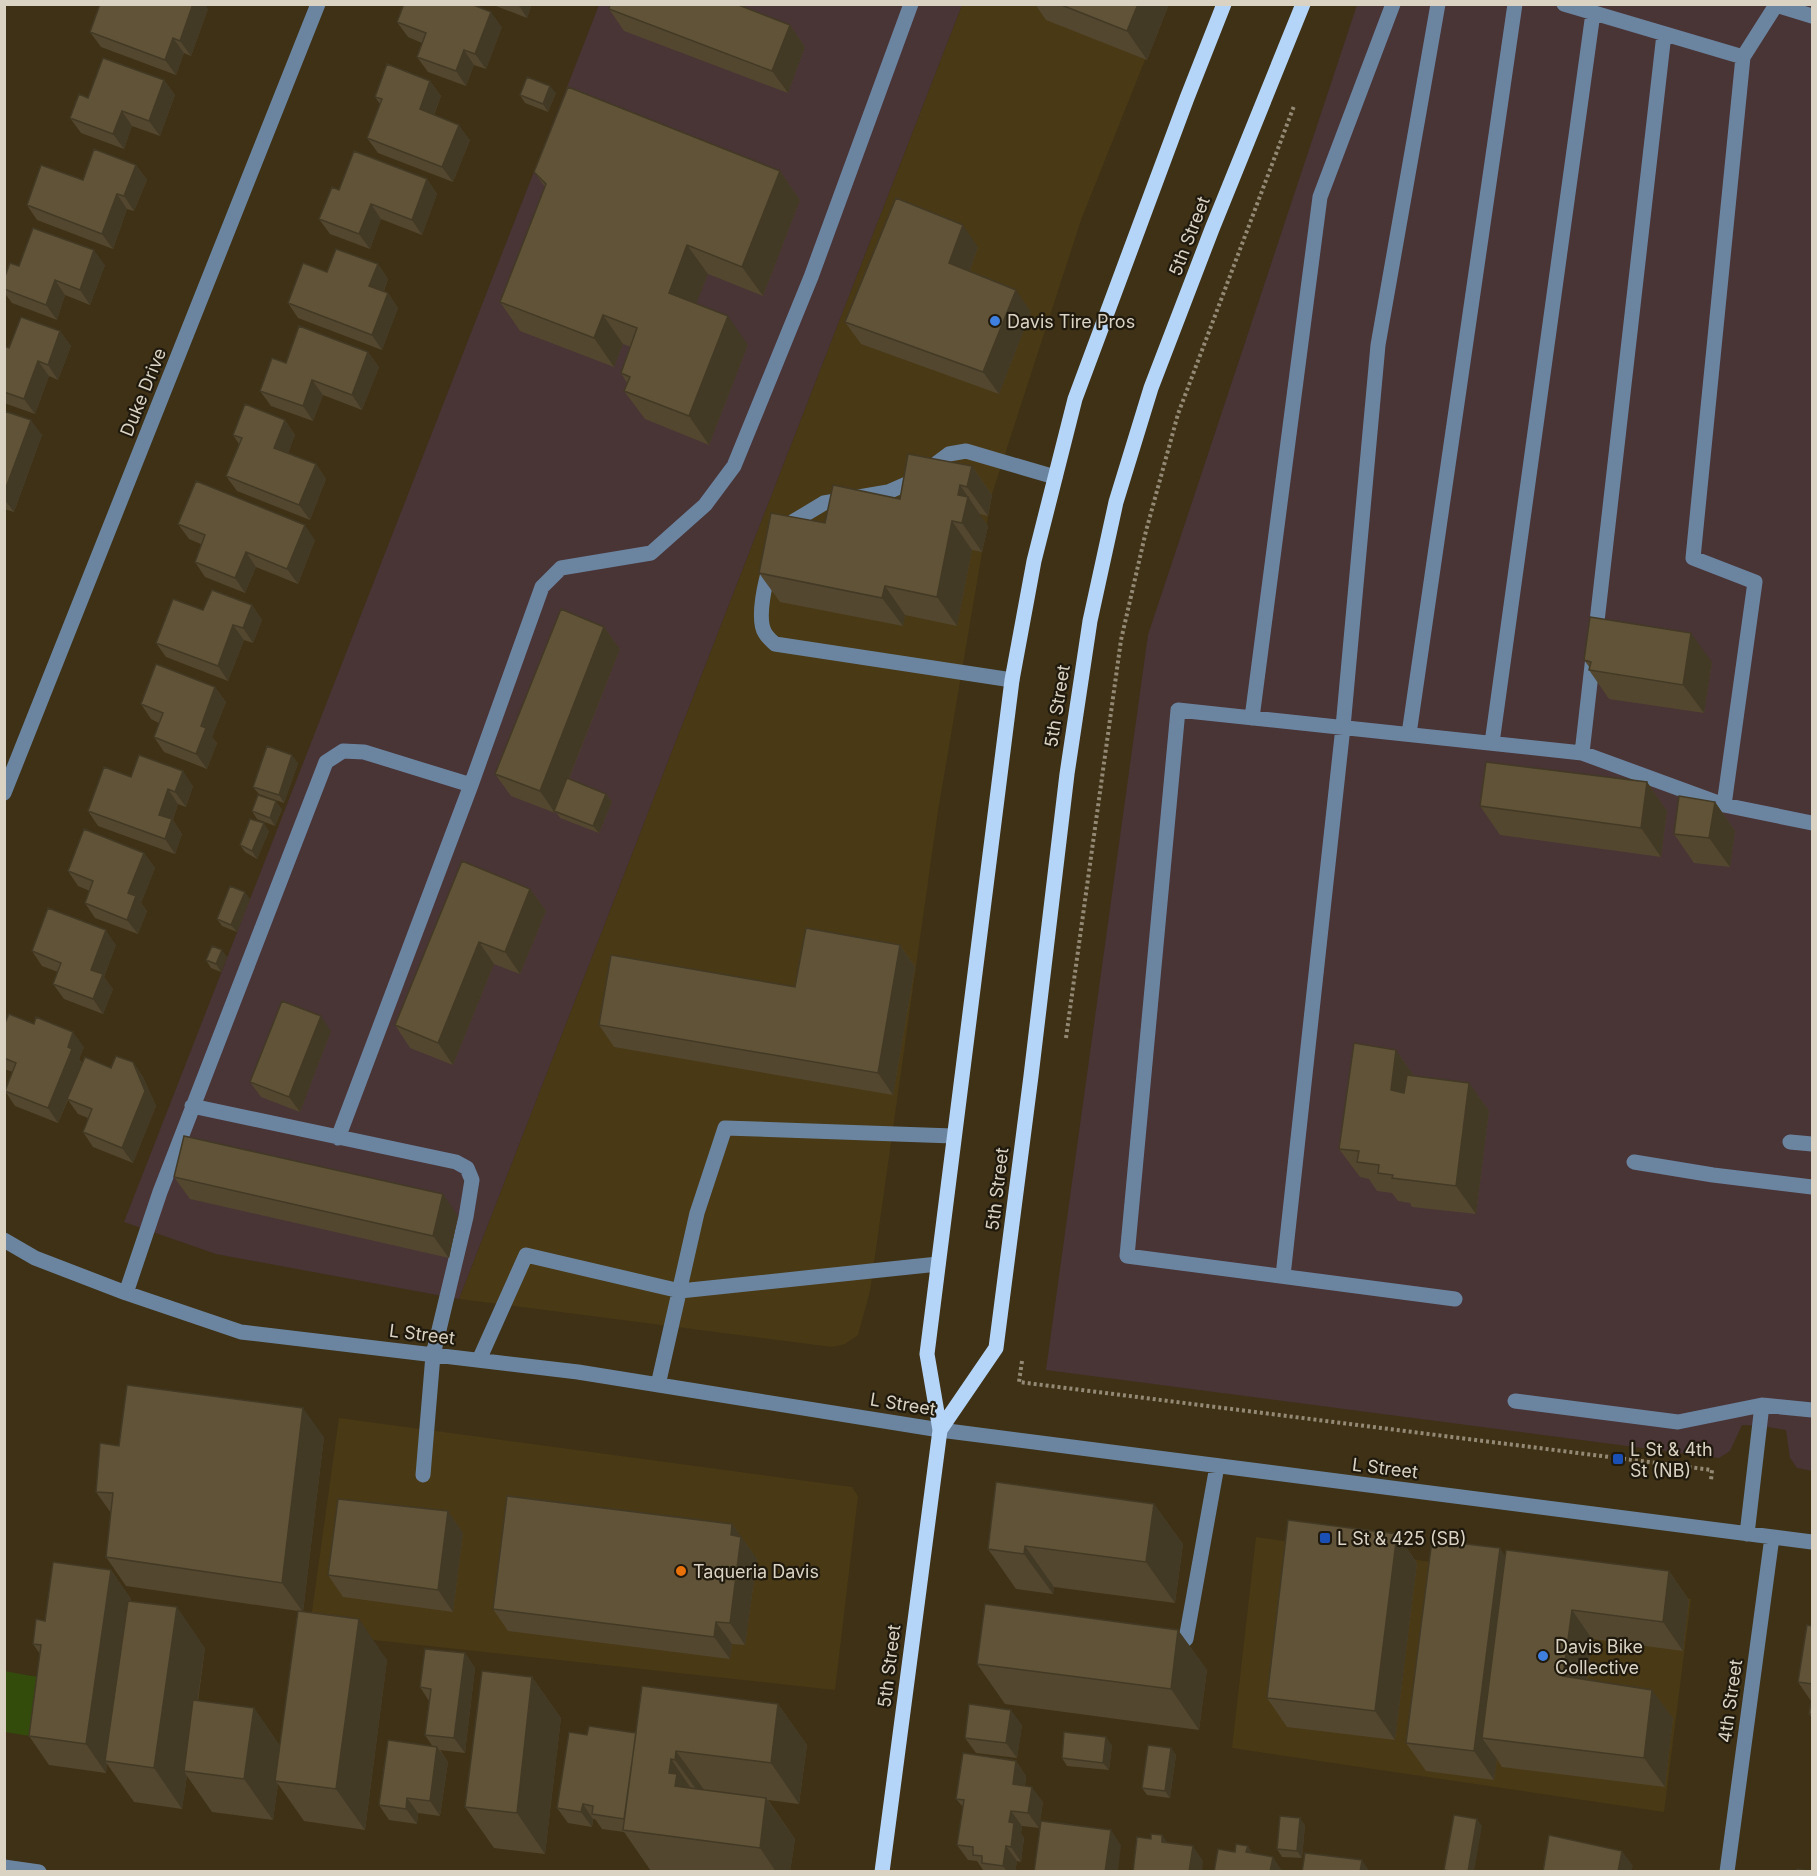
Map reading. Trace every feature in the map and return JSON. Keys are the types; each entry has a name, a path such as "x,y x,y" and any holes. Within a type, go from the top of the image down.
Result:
{"main road":[{"name":"5th Street","path":"882,1872 940,1430 927,1354 1012,680 1034,561 1075,399 1224,4"},
{"name":"5th Street","path":"940,1430 996,1348 1067,774 1090,621 1116,502 1151,388 1212,229 1303,4"}],"street":[{"name":"Duke Drive","path":"4,793 318,4"},
{"path":"338,1138 471,785 542,587 561,568 651,553 705,505 734,466 811,277 911,4"},
{"path":"1252,718 1320,197 1393,4"},
{"path":"1283,1276 1343,727 1378,345 1438,4"},
{"path":"1409,734 1515,4"},
{"path":"1564,4 1743,57"},
{"path":"1724,805 1755,582 1692,558 1743,57 1776,5 1812,16"},
{"path":"1492,743 1593,13"},
{"path":"1582,753 1664,34"},
{"path":"1012,680 775,644 764,632 761,613 766,578 776,547 794,521 824,503 888,492 913,481 949,454 966,451 1054,477"},
{"path":"1455,1299 1127,1256 1178,710 1582,753 1724,805 1812,823"},
{"path":"126,1293 192,1106 326,762 343,751 364,752 471,785"},
{"path":"192,1106 456,1162 467,1168 472,1180 466,1216 433,1355 423,1475"},
{"path":"658,1385 697,1213 725,1128 953,1136"},
{"path":"1790,1142 1812,1144"},
{"path":"1634,1162 1713,1175 1812,1187"},
{"name":"L Street","path":"4,1240 35,1258 126,1293 241,1332 578,1372 940,1430 1812,1542"},
{"path":"479,1360 526,1256 680,1291 938,1264"},
{"path":"1515,1401 1678,1422 1762,1405 1812,1410"},
{"path":"1747,1534 1762,1405"},
{"path":"1186,1640 1217,1466"},
{"name":"4th Street","path":"1727,1872 1772,1537"},
{"path":"4,1867 39,1872"}],"path":[{"path":"1066,1040 1121,640 1146,531 1178,414 1296,101"},
{"path":"1022,1358 1019,1382 1712,1470 1711,1480"}],"shaded area":[{"path":"599,5 962,5 459,1299 216,1254 124,1222"},
{"path":"962,5 1167,5 1081,220 992,494 938,811 870,1291 858,1335 845,1344 832,1347 459,1299"},
{"path":"1357,5 1812,5 1812,1471 1797,1468 1790,1458 1786,1430 1760,1426 1742,1425 1730,1451 1719,1458 1046,1370 1148,635"},
{"path":"339,1418 852,1487 858,1496 835,1690 309,1633"},
{"path":"1256,1537 1691,1599 1664,1812 1232,1748"}],"green space":[{"path":"4,1671 43,1678 36,1737 5,1732"}],"building":[{"path":"100,4 193,4 180,41 173,38 165,60 90,32"},
{"path":"404,4 471,4 491,12 475,54 464,50 456,71 417,57 426,33 397,22"},
{"path":"610,4 736,4 790,25 772,71 609,9"},
{"path":"1059,4 1138,4 1127,31"},
{"path":"103,58 164,80 149,121 122,111 113,134 70,118 79,94 88,98"},
{"path":"387,64 430,81 420,109 459,125 442,167 367,138 382,99 375,97"},
{"path":"527,77 550,86 543,104 520,95"},
{"path":"568,87 780,171 742,267 687,245 669,293 728,316 689,416 624,391 630,377 621,373 637,328 603,315 594,338 500,302 546,184 534,172"},
{"path":"94,149 136,165 124,196 117,194 102,234 27,205 41,165 83,180"},
{"path":"354,151 427,179 412,220 371,204 359,234 319,219 332,187 339,190"},
{"path":"896,198 963,225 949,263 1016,290 983,372 845,322"},
{"path":"33,228 94,250 80,290 55,280 46,305 4,289 4,279 10,263 19,266"},
{"path":"336,249 378,264 369,286 388,293 372,335 288,303 303,263 327,272"},
{"path":"21,317 60,331 48,365 38,361 24,399 4,392 4,346 9,348"},
{"path":"299,326 368,352 352,395 312,380 303,406 260,391 272,358 286,363"},
{"path":"245,404 285,420 274,448 316,464 299,505 226,476 242,438 233,435"},
{"path":"4,411 31,420 4,493"},
{"path":"908,454 972,466 967,487 960,485 958,495 968,497 962,523 952,521 937,597 885,586 882,598 759,573 771,513 825,523 833,485 900,499"},
{"path":"196,481 305,525 287,569 246,552 235,578 195,562 205,535 178,524"},
{"path":"212,590 252,605 243,628 233,625 218,666 156,643 173,599 203,610"},
{"path":"561,609 604,627 540,791 495,774"},
{"path":"1590,617 1691,633 1683,685 1589,670 1591,662 1584,660"},
{"path":"156,664 215,687 201,726 206,728 196,754 154,737 163,713 141,704"},
{"path":"267,746 292,755 279,795 253,787"},
{"path":"139,755 183,771 175,792 168,789 159,815 172,819 165,839 88,811 104,767 131,777"},
{"path":"1486,762 1647,782 1641,828 1480,806"},
{"path":"567,778 606,794 593,826 554,811"},
{"path":"258,795 276,801 270,818 252,811"},
{"path":"1679,796 1715,802 1709,838 1674,834"},
{"path":"250,819 264,823 252,851 240,845"},
{"path":"84,829 144,853 128,893 136,896 127,920 85,903 93,881 68,871"},
{"path":"462,861 530,889 505,952 479,942 438,1043 395,1025"},
{"path":"230,886 245,892 231,925 217,919"},
{"path":"48,908 106,930 91,970 103,974 93,999 53,984 61,963 32,951"},
{"path":"806,928 900,945 878,1073 599,1025 611,955 795,987"},
{"path":"212,946 222,950 216,964 206,960"},
{"path":"282,1001 321,1016 289,1097 250,1082"},
{"path":"9,1014 34,1024 36,1017 73,1032 68,1047 72,1049 48,1108 5,1091 16,1063 4,1058 4,1025"},
{"path":"1354,1043 1396,1050 1391,1090 1404,1093 1407,1075 1469,1083 1456,1186 1392,1178 1393,1175 1378,1173 1379,1165 1357,1162 1359,1151 1339,1149"},
{"path":"116,1056 133,1062 145,1091 122,1148 83,1132 92,1109 67,1099 85,1057 111,1068"},
{"path":"184,1136 443,1194 433,1236 174,1177"},
{"path":"127,1385 303,1408 282,1583 106,1557 113,1493 96,1492 100,1443 119,1446"},
{"path":"996,1482 1154,1504 1146,1562 1025,1546 1024,1554 988,1549"},
{"path":"507,1496 732,1524 731,1535 741,1537 730,1623 716,1622 714,1637 493,1609"},
{"path":"338,1499 448,1511 438,1590 328,1575"},
{"path":"1288,1520 1397,1534 1375,1711 1267,1698"},
{"path":"1432,1540 1500,1548 1474,1751 1406,1743"},
{"path":"1506,1550 1669,1571 1663,1622 1572,1610 1563,1676 1652,1690 1644,1758 1482,1738"},
{"path":"53,1562 111,1570 86,1744 29,1736 41,1645 33,1644 36,1619 45,1621"},
{"path":"128,1601 177,1607 154,1768 105,1761"},
{"path":"985,1604 1178,1630 1171,1689 977,1664"},
{"path":"298,1611 359,1619 336,1789 275,1781"},
{"path":"1807,1625 1812,1626 1812,1684 1798,1682"},
{"path":"425,1649 465,1653 454,1738 425,1735 431,1689 420,1687"},
{"path":"482,1671 532,1677 517,1813 465,1807"},
{"path":"642,1686 778,1704 771,1763 676,1751 675,1760 671,1759 669,1773 677,1774 675,1786 766,1798 760,1848 623,1830"},
{"path":"1812,1697 1812,1714 1809,1714"},
{"path":"193,1700 254,1708 244,1779 184,1771"},
{"path":"969,1704 1011,1710 1006,1743 965,1738"},
{"path":"589,1726 636,1733 624,1819 592,1814 593,1806 583,1804 581,1812 557,1808 569,1732 587,1735"},
{"path":"1064,1732 1106,1737 1103,1763 1062,1758"},
{"path":"388,1740 437,1747 430,1801 407,1798 406,1809 379,1805"},
{"path":"1148,1745 1171,1748 1165,1791 1142,1788"},
{"path":"963,1753 1016,1761 1013,1784 1032,1787 1028,1813 1011,1811 1009,1822 1014,1823 1011,1847 1006,1846 1003,1866 982,1863 982,1856 973,1855 973,1847 957,1845 964,1800 956,1799"},
{"path":"1454,1815 1477,1819 1468,1872 1444,1870"},
{"path":"1280,1816 1300,1818 1297,1851 1277,1849"},
{"path":"1041,1821 1111,1830 1105,1872 1034,1872"},
{"path":"1151,1834 1162,1835 1162,1842 1193,1846 1189,1872 1133,1872 1137,1837 1151,1839"},
{"path":"1549,1835 1622,1851 1618,1872 1543,1872"},
{"path":"1236,1844 1248,1846 1246,1852 1273,1857 1270,1872 1214,1872 1218,1849 1235,1852"},
{"path":"1305,1853 1362,1860 1360,1872 1302,1872"}],"place":[{"name":"Davis Tire Pros","path":"995,321"},
{"name":"L St & 4th St (NB)","path":"1618,1459"},
{"name":"L St & 425 (SB)","path":"1325,1538"},
{"name":"Taqueria Davis","path":"681,1571"},
{"name":"Davis Bike Collective","path":"1543,1656"}]}
